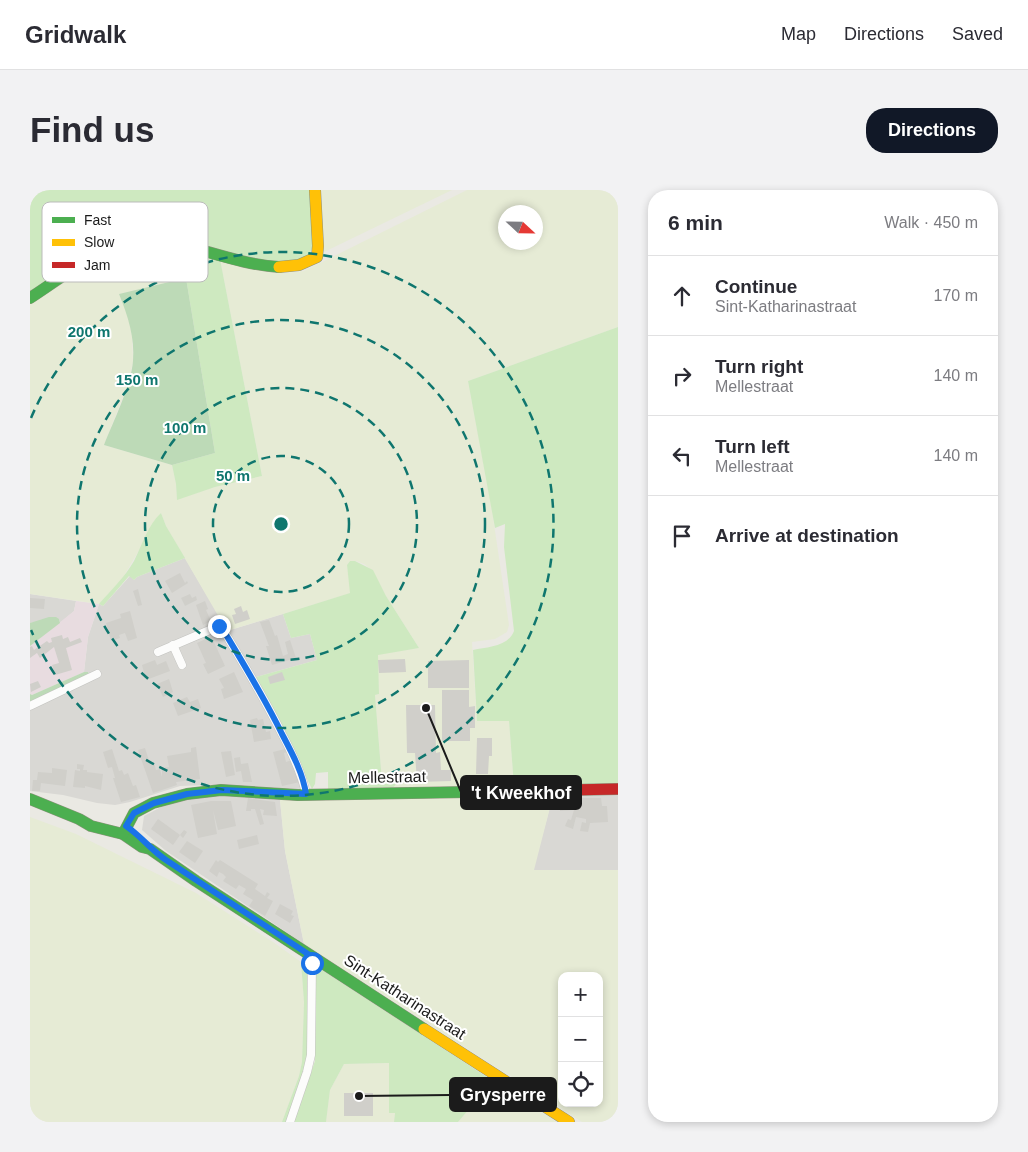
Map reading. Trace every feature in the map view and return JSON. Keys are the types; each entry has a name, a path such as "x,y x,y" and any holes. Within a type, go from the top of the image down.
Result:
{"street":[{"path":"208,252 263,265 292,267 302,265 316,257 318,252 315,190"},
{"path":"30,298 55,282"},
{"path":"158,652 219,626 222,628 261,692 293,756 304,782 306,794"},
{"path":"174,645 182,665"},
{"path":"30,706 97,674"},
{"name":"Mellestraat","path":"124,830 134,813 154,803 187,794 222,790 306,794 618,789"},
{"path":"30,799 79,819 124,830"},
{"name":"Sint-Katharinastraat","path":"124,830 146,842 150,849 189,876 569,1122"},
{"path":"290,1122 311,1055 312,963 314,958"}],"shaded area":[{"path":"185,558 222,621 215,625 258,691 295,760 303,789 207,785 180,786 115,805 30,791 30,710 90,676 88,672 84,672 88,637 99,604 103,606 130,576 134,580 137,577"},
{"path":"30,594 76,601 74,611 60,623 59,619 30,623"},
{"path":"76,601 99,604 88,637 84,672 32,695 30,694 30,646 74,611"},
{"path":"283,614 291,638 310,634 317,660 256,677 227,631"},
{"path":"218,794 280,800 285,851 304,944 166,851 142,830 144,816 161,807 190,798"},
{"path":"618,794 618,870 533,870 553,796"}],"green space":[{"path":"30,190 310,190 314,230 311,251 301,260 283,263 235,255 208,248 208,202 42,202 42,282 49,282 30,293"},
{"path":"321,190 452,190 324,252"},
{"path":"467,190 618,190 618,327 468,381 491,504 509,625 507,632 495,639 472,642 477,721 509,721 514,786 392,789 382,782 375,695 379,694 377,654 419,648 386,596 373,571 364,564 350,561 347,565 351,593 227,631 166,526 161,513 122,579 99,604 30,594 30,301 61,282 170,282 119,294 127,313 132,335 133,362 127,387 104,445 172,465 177,499 215,487 262,476 220,259 260,270 285,273 304,271"},
{"path":"208,256 220,259 262,476 215,487 177,500 172,465 215,453 187,282 208,282"},
{"path":"169,282 187,282 215,453 172,465 104,445 125,392 132,371 133,361 130,327 119,294"},
{"path":"618,327 618,785 514,786 509,721 477,721 473,650 502,643 514,631 504,547 505,524 495,528 468,381"},
{"path":"161,513 166,526 185,558 137,577 134,580 129,576 103,606 99,604 130,567 149,529"},
{"path":"350,561 355,561 373,570 386,596 419,648 378,655 379,694 375,695 382,782 397,783 392,789 328,789 328,772 316,773 315,784 312,789 256,677 317,660 310,634 291,638 283,614 350,593 347,565"},
{"path":"49,617 56,617 60,623 30,646 30,623"},
{"path":"84,672 88,672 90,676 30,703 30,694 32,695"},
{"path":"553,796 534,870 618,870 618,1122 582,1122 559,1107 603,1107 603,972 558,972 558,1107 304,944 285,851 280,800"},
{"path":"30,817 76,834 196,893 301,962 304,1002 302,1062 299,1076 282,1122 30,1122"},
{"path":"306,961 307,1058 302,1079 286,1122 282,1122 299,1076 302,1062 304,1002 301,962"},
{"path":"319,968 493,1081 458,1122 394,1122 395,1113 389,1113 389,1063 344,1064 330,1090 326,1122 294,1122 315,1061 315,970"},
{"path":"390,1063 389,1113 395,1113 394,1122 326,1122 330,1090 344,1064"},
{"path":"493,1081 557,1122 458,1122"}],"building":[{"path":"180,573 185,583 187,581 188,583 172,593 165,581"},
{"path":"138,589 142,605 138,606 133,591"},
{"path":"190,594 192,598 196,596 197,600 185,606 181,598"},
{"path":"30,598 45,599 44,609 30,608"},
{"path":"205,601 208,609 206,610 211,621 203,625 196,605"},
{"path":"241,606 243,612 247,610 250,619 235,624 232,615 236,614 234,609"},
{"path":"130,611 137,638 128,641 125,633 119,635 120,638 111,641 106,623 121,618 120,614"},
{"path":"269,620 275,636 277,635 283,656 288,654 285,642 290,640 296,658 272,665 266,646 269,646 260,622"},
{"path":"62,635 63,639 68,637 70,642 80,638 82,642 66,648 72,670 55,675 52,665 59,663 54,647 40,658 37,653 30,658 30,647 32,646 34,650 47,641 49,643 52,642 51,638"},
{"path":"210,637 225,666 208,674 203,664 206,663 197,643"},
{"path":"405,659 406,672 379,673 378,660"},
{"path":"155,660 157,665 166,661 170,671 146,680 142,665"},
{"path":"469,660 469,688 428,688 428,661"},
{"path":"234,672 243,692 224,699 221,689 224,688 219,679"},
{"path":"282,672 285,680 270,684 268,677"},
{"path":"169,679 173,692 163,697 157,684"},
{"path":"38,681 41,687 31,692 30,684"},
{"path":"442,690 469,690 469,707 475,706 475,728 470,728 470,741 442,741"},
{"path":"187,697 190,702 198,699 201,708 178,716 173,703"},
{"path":"406,705 435,705 436,753 440,752 441,770 451,770 451,781 417,782 415,753 407,753"},
{"path":"257,718 258,720 263,719 266,732 270,731 271,739 254,742 250,720"},
{"path":"477,738 492,738 492,756 489,756 488,774 476,774"},
{"path":"196,747 200,779 176,782 177,785 153,793 138,750 145,748 150,764 154,762 156,770 160,769 162,777 162,768 169,767 167,756 191,752 191,748"},
{"path":"112,749 119,771 122,770 124,775 128,773 133,786 136,785 140,797 121,802 113,778 115,778 112,767 108,768 103,752"},
{"path":"285,749 287,752 284,753 286,762 292,760 300,782 282,786 273,752"},
{"path":"231,751 235,775 226,777 221,752"},
{"path":"240,757 241,764 248,763 252,782 243,782 241,771 236,772 234,758"},
{"path":"77,764 84,765 83,770 87,770 87,772 103,774 101,790 85,786 85,788 73,787 75,770 80,771 80,769 77,769"},
{"path":"52,768 67,770 65,786 41,783 40,791 32,791 33,780 37,780 38,772 52,773"},
{"path":"248,798 275,802 277,816 263,815 264,810 260,809 264,824 260,825 255,809 246,811"},
{"path":"560,798 601,798 602,806 607,806 608,822 590,823 588,832 580,831 582,822 586,823 586,819 576,817 573,829 565,826 568,819 571,820 574,810 560,811"},
{"path":"211,801 231,801 236,826 218,830 213,810 217,834 198,838 191,805"},
{"path":"158,819 180,835 173,845 151,829"},
{"path":"184,830 187,832 183,838 180,835"},
{"path":"257,835 259,844 239,849 237,840"},
{"path":"187,841 203,851 195,863 179,852"},
{"path":"216,860 218,862 220,860 258,884 255,889 265,896 267,892 270,894 267,898 273,901 265,916 249,906 253,900 243,894 246,889 239,885 236,889 223,881 226,877 223,874 219,872 217,877 209,871"},
{"path":"280,904 293,911 291,915 294,916 290,923 275,914"},
{"path":"344,1093 373,1093 373,1116 344,1116"}],"traffic: fast":[{"path":"208,252 242,261 279,267"},
{"path":"30,298 54,282"},
{"path":"123,834 134,813 153,803 187,794 221,790 298,795 468,792"},
{"path":"30,799 79,819 91,826 123,834 142,847 150,849 424,1029"}],"traffic: slow":[{"path":"279,267 299,265 317,257 315,190"},
{"path":"424,1029 569,1122"}],"traffic: jam":[{"path":"468,792 618,789"}],"place":[{"name":"'t Kweekhof","path":"426,708"},
{"name":"Grysperre","path":"359,1096"}],"route":[{"path":"219,626 261,692 293,756 304,782 306,794 222,790 187,794 154,803 134,813 126,826 146,842 150,849 314,958 312,963"}]}
